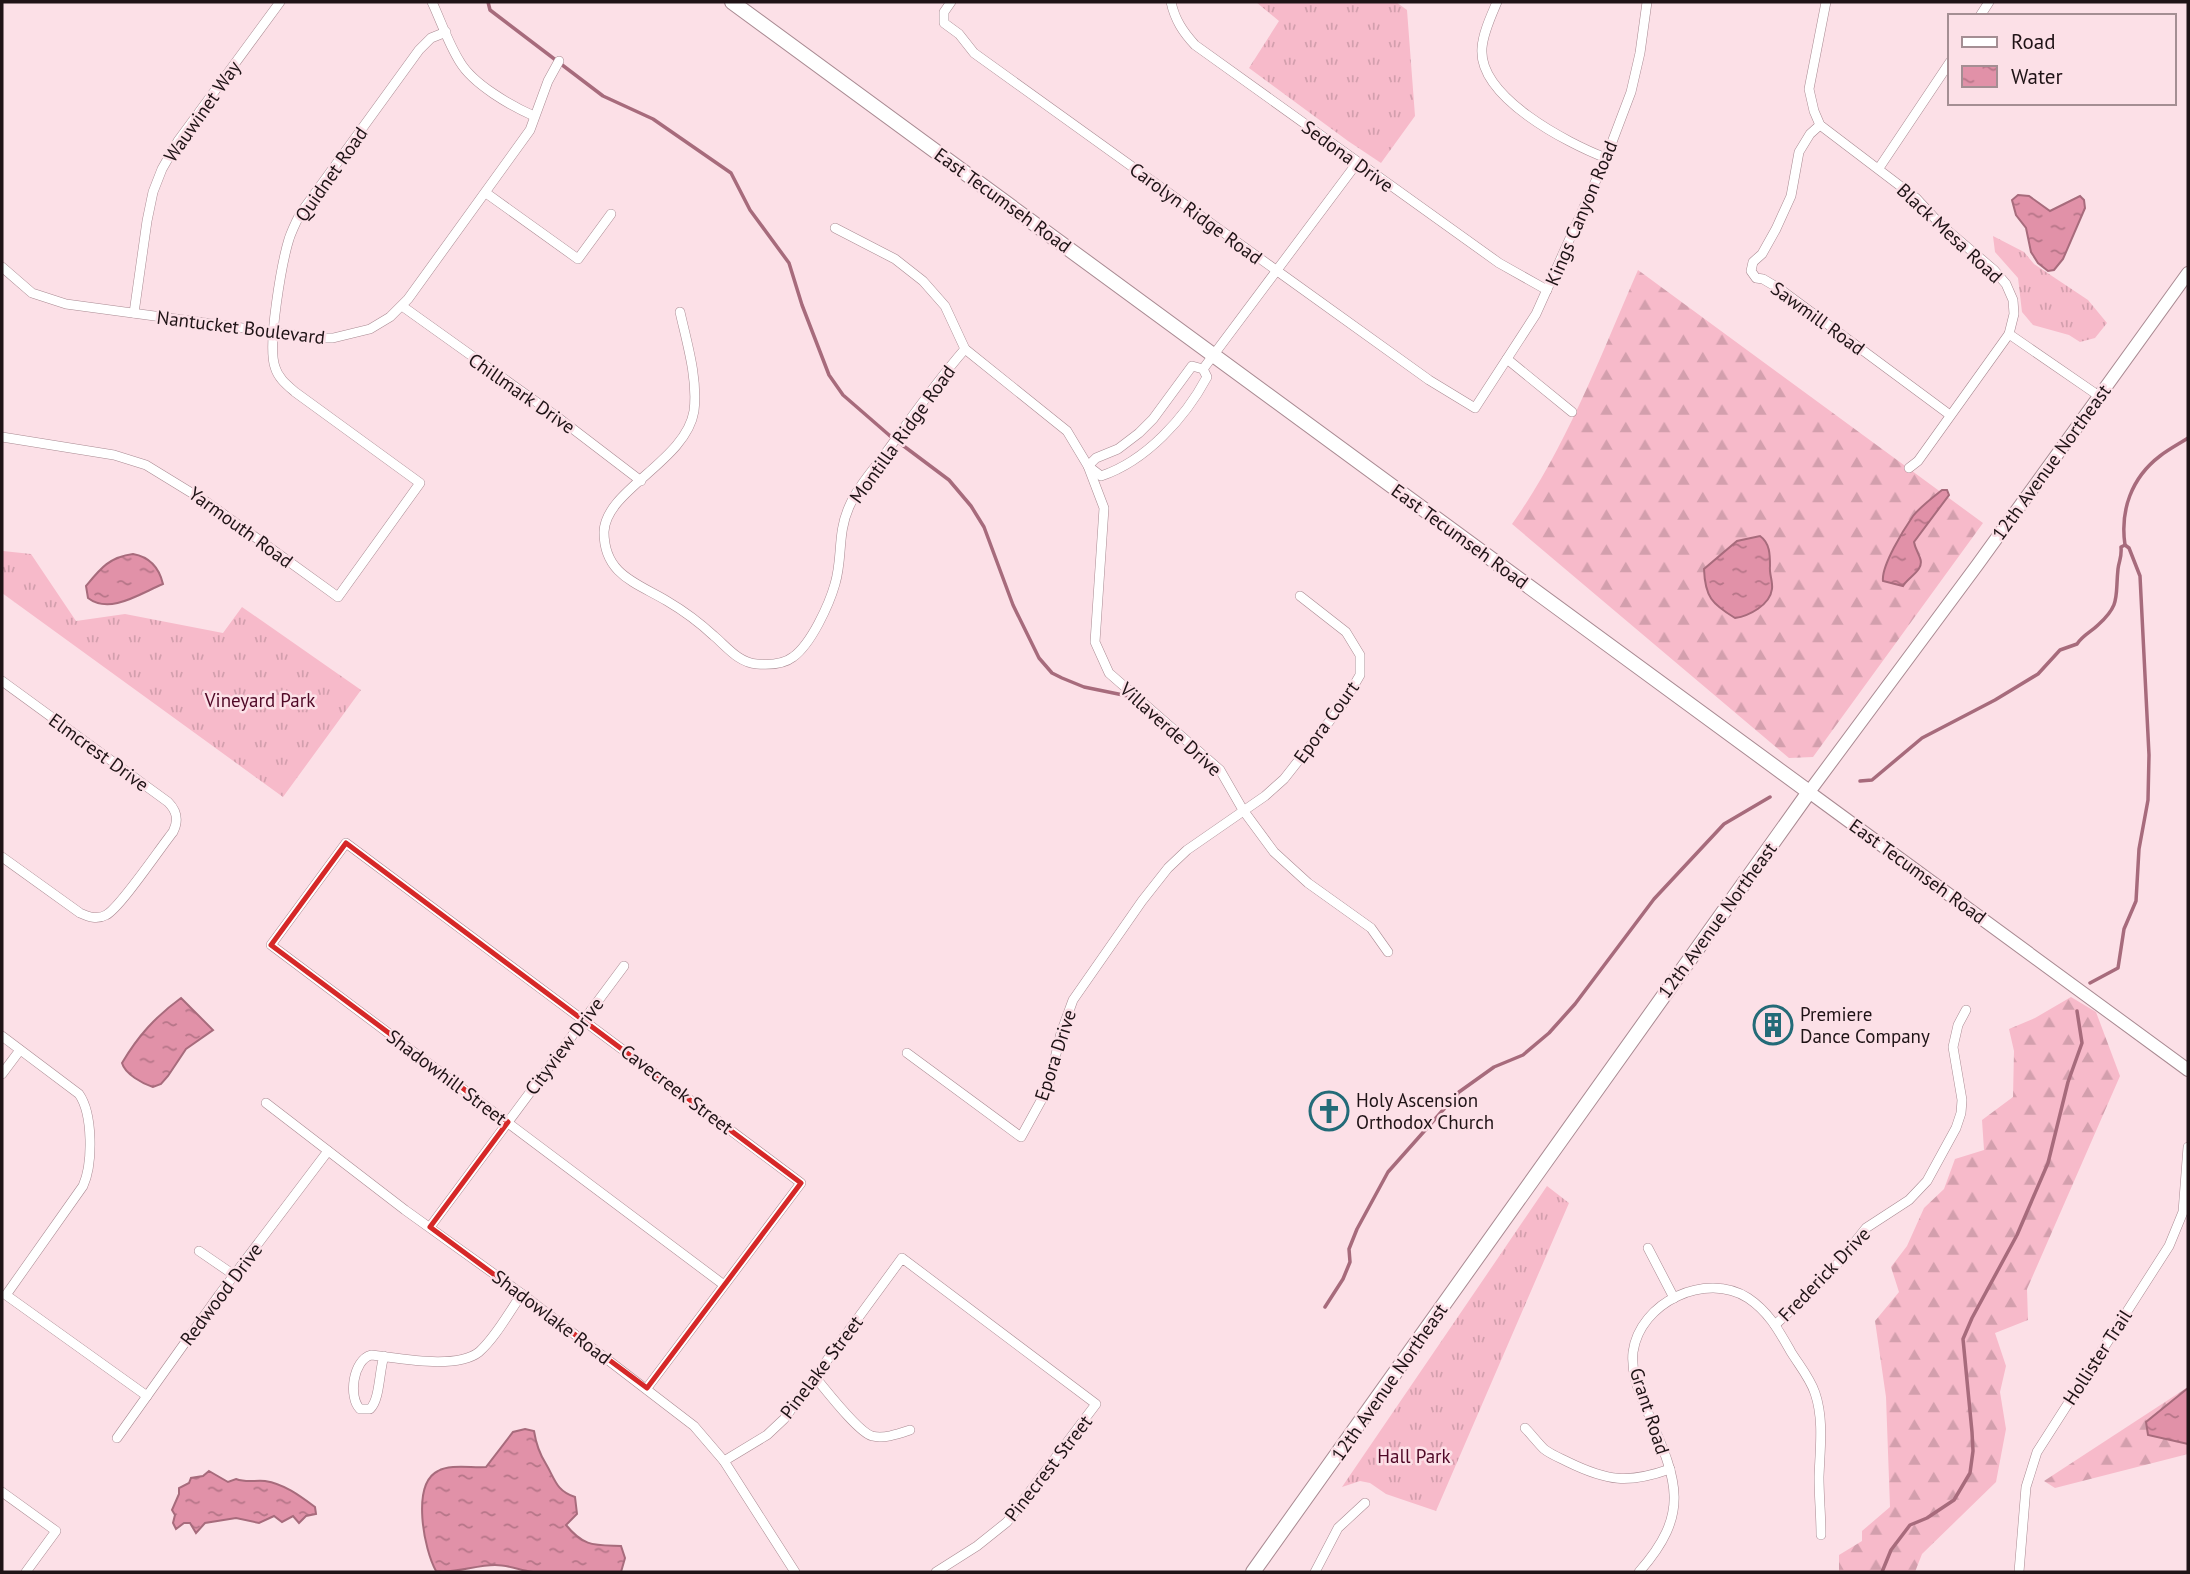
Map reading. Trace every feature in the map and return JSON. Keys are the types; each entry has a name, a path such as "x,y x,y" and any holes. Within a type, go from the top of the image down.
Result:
{"main road":[{"name":"East Tecumseh Road","path":"732,2 2188,1070"},
{"name":"12th Avenue Northeast","path":"1253,1572 1809,792 2188,273"}],"street":[{"name":"Wauwinet Way","path":"134,313 147,221 153,192 162,169 178,141 280,2"},
{"path":"432,2 465,69 514,107 534,116"},
{"name":"Carolyn Ridge Road","path":"951,2 944,12 944,23 959,34 974,52 1429,380 1475,408"},
{"name":"Sedona Drive","path":"1171,2 1183,32 1195,45 1499,263 1547,290"},
{"path":"1497,2 1481,49 1493,85 1508,102 1581,149 1606,158"},
{"name":"Kings Canyon Road","path":"1475,408 1530,326 1606,158 1631,92 1647,2"},
{"path":"1820,125 1809,89 1826,2"},
{"name":"Quidnet Road","path":"420,483 284,382 274,361 274,332 289,241 300,214 419,50 431,38 446,32"},
{"name":"Nantucket Boulevard","path":"2,267 32,293 66,304 317,338 344,336 370,329 402,306 438,261 530,130 548,81 559,61"},
{"path":"1879,168 1948,65"},
{"name":"Black Mesa Road","path":"1820,125 1916,198 1940,224 1994,270 2006,285 2012,300 2014,314 2009,334"},
{"name":"Sawmill Road","path":"1820,125 1810,134 1799,152 1791,196 1762,254 1753,262 1751,271 1756,278 1780,289 1950,415"},
{"path":"1203,369 1357,163"},
{"path":"486,192 578,259 611,214"},
{"name":"Villaverde Drive","path":"835,228 895,259 923,281 945,306 965,349 1067,431 1088,466 1104,508 1096,642 1109,673 1220,769 1243,810 1274,852 1308,883 1371,928 1388,952"},
{"name":"Chillmark Drive","path":"402,306 556,416 641,481"},
{"name":"Montilla Ridge Road","path":"680,312 690,358 694,411 678,445 611,513 604,530 606,547 611,564 624,578 653,592 692,617 731,653 754,664 774,664 793,657 811,636 836,584 840,532 849,506 942,375 965,349"},
{"path":"1909,468 1918,461 2009,334 2099,396"},
{"path":"1507,359 1572,412"},
{"path":"1192,366 1203,369 1207,377 1204,382 1164,435 1151,447 1115,471 1101,476 1088,466 1096,458 1118,449 1139,433 1153,419 1192,366"},
{"name":"Yarmouth Road","path":"2,437 114,455 153,468 208,503 338,597 420,483"},
{"name":"Epora Court","path":"1243,810 1265,796 1284,779 1343,704 1360,675 1360,655 1346,632 1300,596"},
{"name":"Elmcrest Drive","path":"2,681 168,802 177,819 173,832 115,908 100,918 80,913 2,857"},
{"name":"Epora Drive","path":"907,1054 1021,1137 1048,1088 1061,1033 1073,1000 1086,980 1168,868 1187,850 1243,810"},
{"name":"Cavecreek Street","path":"346,843 801,1183 647,1388"},
{"name":"Shadowhill Street","path":"346,843 271,945 724,1285"},
{"name":"Cityview Drive","path":"430,1227 624,966"},
{"name":"Frederick Drive","path":"1775,1325 1830,1273 1866,1228 1909,1200 1927,1181 1956,1128 1961,1113 1962,1100 1953,1047 1958,1025 1966,1010"},
{"path":"2,1036 75,1089 82,1098 90,1149 90,1161 83,1186 6,1295 146,1396"},
{"path":"2,1074 20,1050"},
{"name":"Shadowlake Road","path":"266,1103 694,1426 724,1461 795,1572"},
{"name":"Hollister Trail","path":"2019,1572 2026,1487 2037,1452 2169,1246 2183,1212 2188,1147"},
{"name":"Redwood Drive","path":"117,1438 234,1275 328,1151"},
{"path":"1648,1248 1674,1298"},
{"path":"199,1251 234,1275"},
{"name":"Pinelake Street","path":"724,1461 775,1428 902,1258"},
{"name":"Pinecrest Street","path":"902,1258 1096,1404 1007,1522 977,1546 936,1572"},
{"name":"Grant Road","path":"1639,1572 1657,1551 1671,1525 1674,1489 1670,1469 1638,1389 1634,1344 1647,1320 1674,1298 1686,1292 1706,1288 1735,1292 1758,1305 1775,1325 1810,1380 1818,1402 1821,1424 1821,1535"},
{"path":"384,1356 379,1372 376,1401 370,1409 360,1409 354,1403 354,1397 358,1362 366,1356 384,1356 450,1362 469,1358 482,1349 522,1294"},
{"path":"815,1377 870,1436 891,1436 910,1430"},
{"path":"1525,1427 1546,1451 1595,1475 1612,1479 1632,1479 1670,1469"},
{"path":"2,1492 56,1531 26,1572"},
{"path":"1315,1572 1338,1528 1365,1503"}],"highlighted area":[{"path":"346,843 801,1183 647,1388 430,1227 508,1122 271,945"}],"green space":[{"path":"1256,2 1396,2 1407,10 1415,116 1381,163 1249,68 1279,21"},
{"path":"1993,236 2024,252 2034,264 2088,300 2107,323 2095,338 2080,342 2069,335 2033,325 2022,312 2018,278 1995,252"},
{"path":"1638,270 1983,523 1813,757 1789,758 1512,524 1566,433"},
{"name":"Vineyard Park","path":"3,551 31,554 76,621 125,614 223,633 242,607 361,690 283,797 2,593"},
{"path":"2071,997 2096,1012 2120,1076 2027,1289 2028,1320 1995,1333 2006,1366 2000,1392 2006,1429 1996,1482 1922,1554 1915,1572 1839,1572 1839,1555 1862,1541 1862,1531 1890,1507 1886,1397 1875,1321 1899,1292 1891,1267 1907,1246 1924,1208 1944,1189 1955,1159 1984,1150 1982,1120 2013,1097 2014,1051 2009,1029 2035,1018"},
{"name":"Hall Park","path":"1547,1186 1569,1203 1436,1511 1386,1494 1370,1483 1360,1481 1342,1487"},
{"path":"2188,1387 2188,1454 2055,1488 2044,1481"}],"water":[{"path":"2018,195 2029,196 2050,211 2080,196 2084,200 2085,208 2063,259 2054,270 2048,271 2038,263 2031,252 2026,228 2016,215 2012,200"},
{"path":"1942,490 1947,490 1949,495 1914,542 1921,562 1918,570 1903,586 1883,581 1889,557 1909,522"},
{"path":"1760,536 1768,546 1772,586 1770,595 1758,609 1735,618 1711,599 1704,569 1737,541"},
{"path":"133,554 153,564 163,584 116,603 97,603 88,598 86,586 101,569 111,561"},
{"path":"181,998 213,1030 186,1049 168,1076 161,1084 153,1087 130,1075 122,1063 148,1028"},
{"path":"2188,1388 2188,1444 2148,1435 2146,1422"},
{"path":"525,1429 534,1431 540,1452 557,1484 575,1497 577,1514 566,1525 584,1541 621,1546 625,1558 621,1572 533,1572 495,1565 436,1571 427,1548 422,1518 422,1503 430,1478 438,1471 448,1468 486,1467 513,1432"},
{"path":"209,1471 228,1482 236,1479 279,1485 315,1507 316,1514 306,1516 299,1523 293,1516 282,1522 274,1516 259,1523 236,1518 205,1523 196,1533 190,1523 184,1523 176,1529 172,1510 179,1488 189,1483 191,1478 203,1476"}],"waterway":[{"path":"488,2 490,10 603,96 653,119 731,173 750,210 789,263 829,375 843,395 889,435 949,480 971,506 984,527 1013,605 1039,658 1052,673 1062,678 1084,687 1128,696 1136,702"},
{"path":"1860,781 1872,780 1922,738 2038,674 2060,650 2077,644 2105,618 2116,600 2121,547 2125,545 2124,520 2135,485 2163,453 2188,438"},
{"path":"2090,983 2118,968 2124,929 2136,901 2139,849 2148,800 2149,755 2140,576 2129,548 2125,545"},
{"path":"1325,1307 1343,1279 1350,1262 1349,1249 1357,1229 1388,1172 1459,1092 1494,1067 1523,1055 1549,1033 1575,1004 1654,899 1724,824 1770,797"},
{"path":"1882,1572 1891,1550 1910,1525 1927,1518 1954,1500 1970,1473 1973,1451 1963,1339 2017,1235 2048,1163 2068,1082 2082,1043 2077,1011"}],"place":[{"name":"Premiere Dance Company","path":"1773,1025"},
{"name":"Holy Ascension Orthodox Church","path":"1329,1111"}]}
